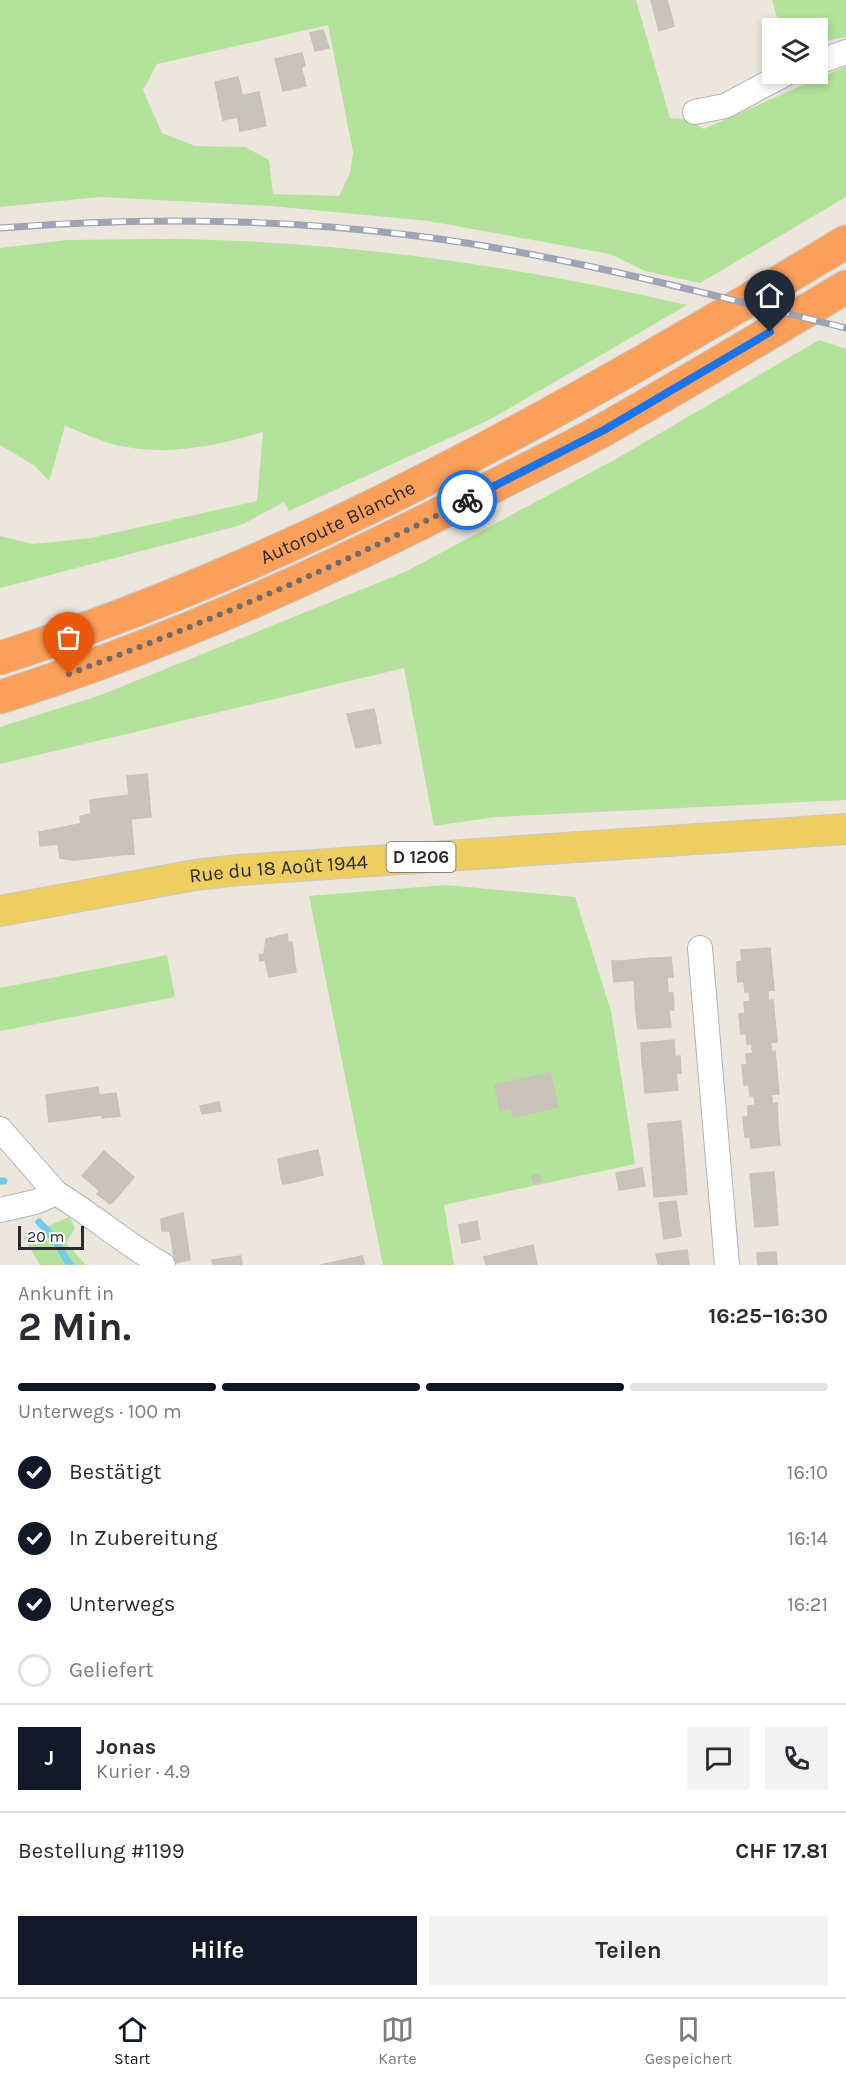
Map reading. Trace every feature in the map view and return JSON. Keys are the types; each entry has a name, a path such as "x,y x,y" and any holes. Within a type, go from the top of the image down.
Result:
{"highway":[{"name":"Autoroute Blanche","path":"0,658 131,612 210,580 295,544 400,493 578,401 846,242"},
{"name":"Autoroute Blanche","path":"0,697 147,645 314,575 413,528 604,430 846,287"}],"main road":[{"name":"Rue du 18 Août 1944","path":"0,911 195,875 239,870 846,829"}],"street":[{"path":"828,58 846,52"},
{"path":"695,112 725,106 766,84"},
{"path":"700,948 727,1265"},
{"path":"0,1129 56,1193 83,1209 134,1249 163,1265"},
{"path":"0,1210 35,1202 56,1193"}],"green space":[{"path":"0,0 636,0 670,118 685,119 704,129 805,84 828,84 828,74 846,66 846,197 700,283 645,271 610,254 428,221 272,206 100,197 0,207","holes":["328,25 353,152 350,173 339,196 273,194 269,160 245,147 195,146 162,133 143,90 157,64"]},
{"path":"772,0 846,0 846,37 828,40 828,18 777,18"},
{"path":"67,240 213,240 392,253 570,280 687,305 489,420 289,511 284,502 241,525 0,588 0,536 33,544 91,538 257,501 263,432 228,442 191,448 154,450 110,443 65,426 49,481 35,466 0,445 0,248"},
{"path":"819,340 846,349 846,800 495,817 434,826 404,668 0,764 0,727 101,695 405,572 616,459"},
{"path":"446,885 575,897 611,1011 635,1164 444,1205 454,1265 383,1265 309,896"},
{"path":"167,955 175,997 0,1031 0,988"},
{"path":"69,1217 75,1228 66,1243 86,1265 40,1265 23,1237"}],"building":[{"path":"651,0 667,0 674,26 659,31"},
{"path":"323,30 329,48 315,51 310,33"},
{"path":"302,53 305,66 301,67 306,86 283,91 275,59"},
{"path":"238,77 242,95 234,97 235,103 220,106 215,82"},
{"path":"259,92 266,126 240,131 234,97"},
{"path":"235,103 238,117 223,120 220,106"},
{"path":"374,709 381,743 356,748 347,714"},
{"path":"147,774 151,817 131,819 127,776"},
{"path":"129,795 131,819 92,822 90,800"},
{"path":"91,814 92,822 81,824 80,816"},
{"path":"131,819 134,854 118,855 114,820"},
{"path":"114,820 118,855 84,859 80,824"},
{"path":"80,824 84,859 60,858 58,844 40,846 39,832"},
{"path":"287,934 288,942 292,942 296,972 269,977 265,960 260,961 259,955 264,954 266,939"},
{"path":"770,948 772,969 737,972 737,962 742,961 741,950"},
{"path":"671,957 673,977 663,977 661,958"},
{"path":"651,958 653,978 643,979 641,959"},
{"path":"651,958 661,958 663,977 653,978"},
{"path":"641,959 643,979 633,980 632,960"},
{"path":"632,960 633,980 624,981 622,961"},
{"path":"612,961 622,961 624,981 614,982"},
{"path":"772,969 774,990 745,992 744,981 738,982 737,972"},
{"path":"667,977 668,994 635,997 634,980"},
{"path":"768,991 768,995 750,997 749,992"},
{"path":"668,993 673,993 674,1010 669,1010"},
{"path":"668,994 669,1011 636,1013 635,997"},
{"path":"768,995 768,1000 750,1002 750,997"},
{"path":"773,1000 775,1021 740,1024 739,1014 745,1013 744,1002"},
{"path":"669,1011 671,1027 638,1029 636,1013"},
{"path":"775,1021 777,1042 747,1044 746,1033 741,1034 740,1024"},
{"path":"674,1040 675,1058 642,1061 641,1043"},
{"path":"770,1042 771,1047 752,1049 752,1044"},
{"path":"771,1047 771,1052 753,1053 752,1049"},
{"path":"775,1051 777,1072 743,1075 742,1065 747,1065 746,1054"},
{"path":"680,1056 681,1073 676,1073 675,1057"},
{"path":"675,1058 676,1074 644,1077 642,1061"},
{"path":"777,1072 779,1094 750,1096 749,1085 744,1085 743,1075"},
{"path":"550,1073 558,1107 513,1117 511,1107 541,1100 536,1076"},
{"path":"676,1074 678,1090 645,1093 644,1077"},
{"path":"536,1076 541,1100 500,1111 495,1085"},
{"path":"98,1087 101,1115 49,1122 46,1095"},
{"path":"116,1093 120,1116 102,1118 99,1095"},
{"path":"771,1094 772,1099 755,1101 754,1096"},
{"path":"772,1099 772,1103 755,1105 755,1101"},
{"path":"219,1102 221,1111 202,1114 200,1106"},
{"path":"777,1103 778,1125 744,1127 743,1117 748,1117 748,1106"},
{"path":"681,1121 687,1194 654,1197 648,1124"},
{"path":"778,1125 780,1145 751,1148 750,1137 745,1137 744,1127"},
{"path":"318,1150 323,1175 290,1183 288,1176 281,1177 278,1159"},
{"path":"104,1151 134,1177 113,1202 82,1176"},
{"path":"642,1168 645,1186 619,1190 616,1173"},
{"path":"774,1172 778,1225 755,1227 750,1174"},
{"path":"539,1174 541,1182 534,1183 532,1176"},
{"path":"288,1176 290,1183 283,1184 281,1177"},
{"path":"100,1191 113,1202 110,1204 97,1194"},
{"path":"676,1201 681,1236 664,1239 659,1203"},
{"path":"183,1213 190,1260 175,1263 170,1231 162,1231 161,1219"},
{"path":"477,1221 480,1239 462,1243 459,1225"},
{"path":"533,1245 537,1265 486,1265 484,1257"},
{"path":"687,1250 689,1265 658,1265 656,1254"},
{"path":"776,1252 777,1265 758,1265 757,1253"},
{"path":"241,1256 242,1265 213,1265 212,1260"},
{"path":"362,1256 365,1265 321,1265"}],"waterway":[{"path":"39,1222 53,1237 70,1265"}],"railway":[{"path":"0,228 106,222 213,221 319,226 425,237 584,265 846,328"}],"way so far":[{"path":"69,674 147,645 314,575 467,500"}],"route":[{"path":"467,500 604,430 770,332"}]}
